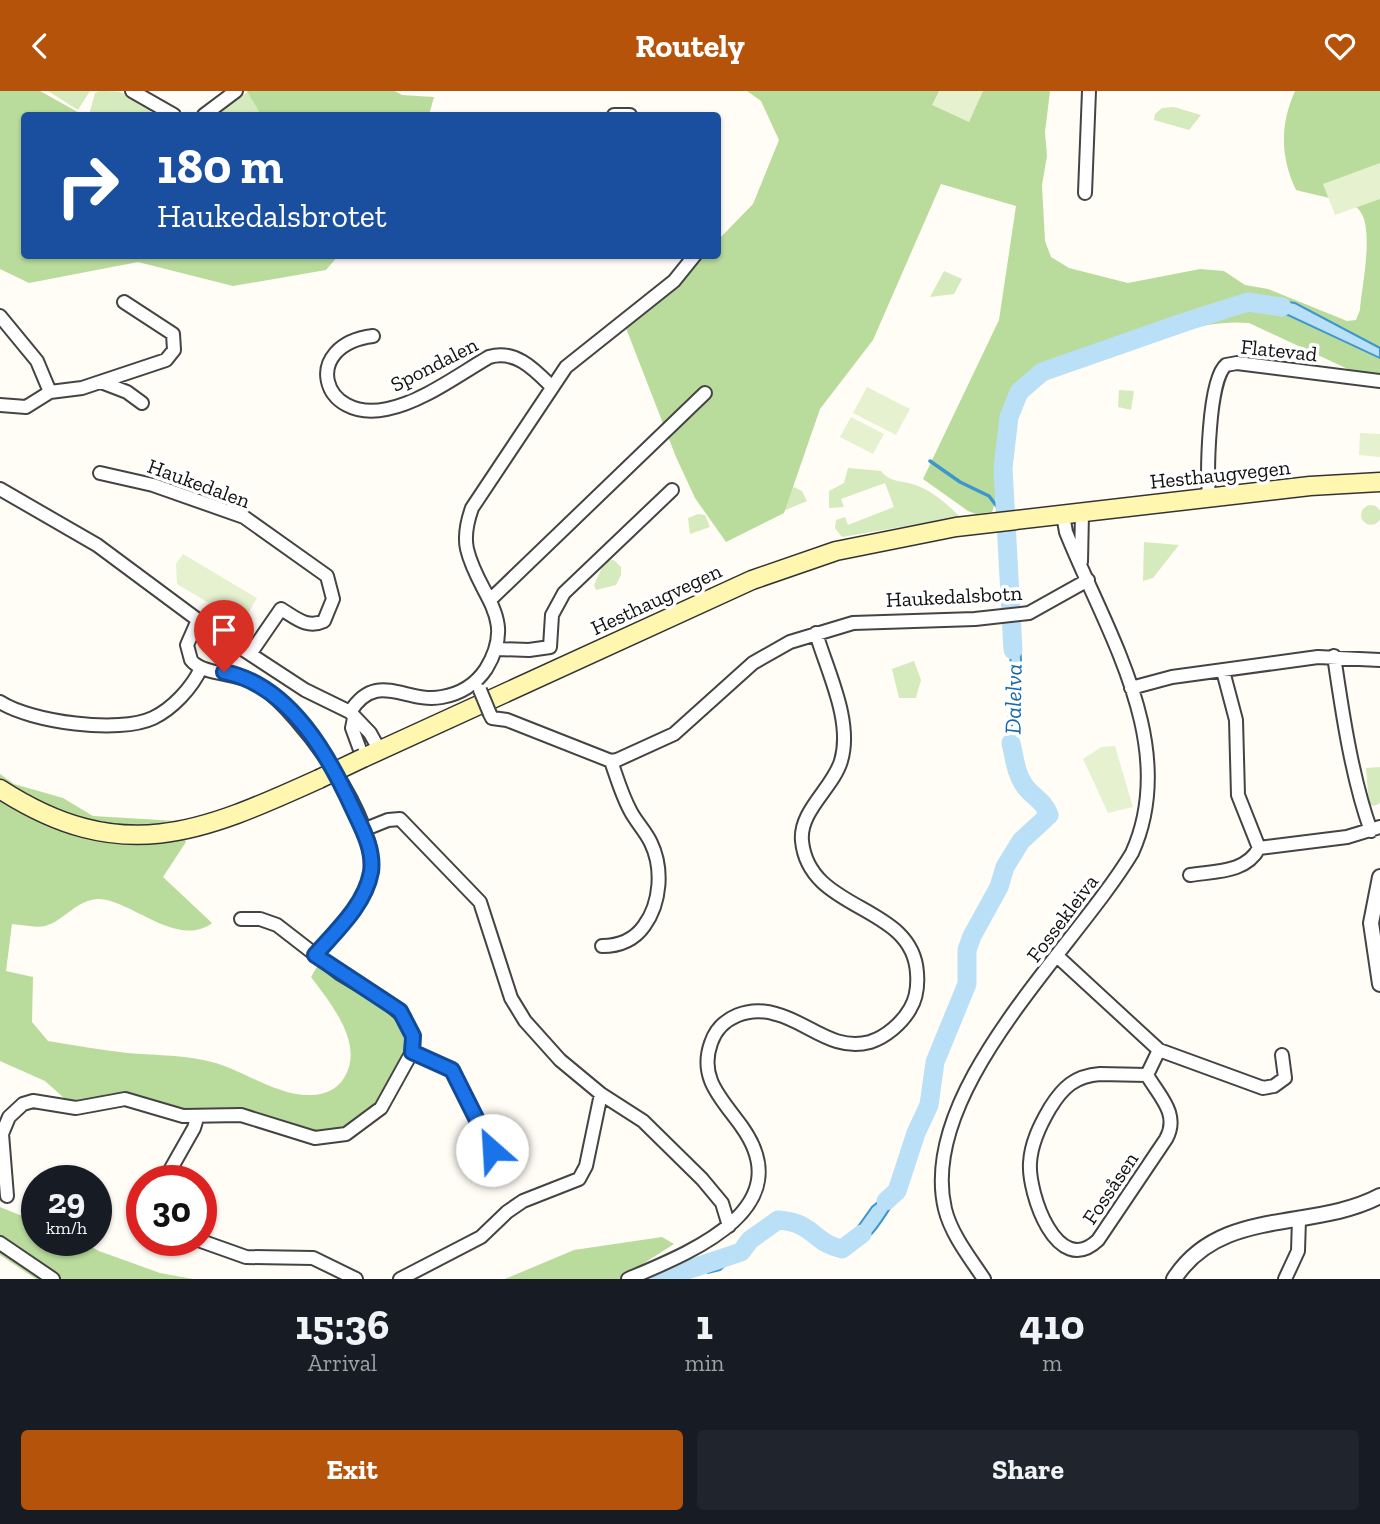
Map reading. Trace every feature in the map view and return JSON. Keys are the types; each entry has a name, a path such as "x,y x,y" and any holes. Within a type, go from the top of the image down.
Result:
{"main road":[{"name":"Hesthaugvegen","path":"0,789 26,805 65,821 98,830 140,835 209,825 319,779 680,612 792,565 883,539 982,524 1380,482"}],"street":[{"path":"132,91 155,111"},
{"path":"208,112 236,91"},
{"path":"1085,193 1088,91"},
{"path":"363,758 352,728 352,715 359,700 376,690 437,698 478,686 497,649 499,625 491,599 467,551 465,538 468,519 480,495 551,386 581,352 674,281 692,259"},
{"path":"0,405 26,407 50,393 101,382 160,363 174,350 175,338 169,328 124,302"},
{"path":"0,316 37,361 50,393"},
{"name":"Spondalen","path":"373,336 343,346 330,357 327,370 329,387 338,401 348,407 373,411 397,406 489,357 500,354 525,363 551,386"},
{"name":"Flatevad","path":"1209,498 1217,377 1226,365 1237,363 1380,381"},
{"path":"101,382 127,392 142,403"},
{"path":"491,599 705,393"},
{"name":"Haukedalen","path":"100,473 153,485 244,517 327,576 333,599 324,621 314,625 304,623 281,608 250,654"},
{"path":"0,489 97,545 198,620 322,701 352,715 370,733 380,751"},
{"path":"497,649 529,650 550,647 552,615 564,593 672,490"},
{"name":"Fossekleiva","path":"1081,562 1082,513"},
{"name":"Fossekleiva","path":"984,1279 947,1218 943,1192 948,1145 965,1091 979,1062 1124,865 1144,818 1148,761 1131,688 1066,531 1063,515"},
{"name":"Haukedalsbotn","path":"611,761 674,734 752,663 777,648 816,633 871,620 1020,614 1040,609 1088,580"},
{"path":"198,620 189,638 187,650 191,660 201,668 249,679 287,709 330,761 363,829 372,860 369,881 357,905 315,955"},
{"path":"628,1279 699,1245 729,1226 750,1205 759,1174 753,1143 710,1081 708,1054 714,1035 721,1025 740,1014 764,1011 789,1019 832,1040 869,1042 892,1031 907,1015 917,993 917,967 907,940 886,922 824,886 809,863 801,840 814,805 837,771 843,749 841,716 816,633"},
{"path":"1131,688 1172,677 1334,656 1380,660"},
{"path":"1190,874 1236,868 1249,861 1259,848 1348,837 1376,829 1343,716 1334,656"},
{"path":"0,702 15,711 63,721 108,725 141,722 167,708 187,690 201,668"},
{"path":"1223,671 1236,720 1238,795 1259,848"},
{"path":"478,686 492,718 507,720 611,761 627,804 651,842 659,876 656,896 641,930 626,941 613,946 602,946"},
{"path":"363,829 388,820 400,819 473,894 485,915 517,1009 560,1061 601,1094 643,1121 702,1179 722,1203 729,1226"},
{"path":"1380,877 1371,923 1380,984"},
{"path":"7,1196 2,1134 9,1117 23,1104 43,1102 76,1108 125,1099 197,1118 230,1114 254,1118 304,1137 325,1139 346,1134 381,1108 412,1052 413,1036 400,1011 269,921 241,919"},
{"path":"1057,956 1159,1050 1263,1088 1274,1086 1285,1078 1282,1055"},
{"path":"1147,1075 1159,1050"},
{"path":"412,1052 452,1070 499,1162"},
{"name":"Fossåsen","path":"1100,1074 1147,1075 1170,1114 1169,1134 1098,1240 1084,1252 1067,1250 1049,1234 1037,1208 1031,1186 1031,1153 1038,1130 1052,1105 1075,1079 1100,1074"},
{"path":"400,1279 481,1237 519,1203 579,1178 586,1167 601,1094"},
{"path":"173,1165 197,1118"},
{"path":"1174,1279 1200,1249 1231,1232 1343,1211 1380,1196"},
{"path":"1285,1279 1298,1251 1298,1219"},
{"path":"0,1243 54,1279"},
{"path":"217,1247 246,1258 313,1258 356,1279"}],"green space":[{"path":"0,91 40,91 78,112 21,112 21,259 335,259 326,270 233,286 138,262 29,283 0,269"},
{"path":"48,91 90,91 78,110"},
{"path":"247,91 395,91 402,95 434,97 430,112 259,112"},
{"path":"249,91 264,112 218,112"},
{"path":"747,91 1050,91 1045,132 1047,156 1042,185 1045,241 1051,257 1069,268 1128,283 1200,269 1224,271 1245,285 1268,289 1347,321 1356,320 1360,310 1367,238 1365,224 1361,213 1354,206 1296,190 1287,165 1285,128 1295,91 1380,91 1380,348 1295,303 1255,306 1272,308 1380,358 1380,384 1249,323 1233,322 1201,326 1124,348 1053,364 1023,380 1012,392 1001,419 998,486 992,512 976,514 968,511 923,479 999,320 1016,206 941,184 873,340 820,409 784,513 726,542 695,498 676,457 624,323 665,292 699,259 721,259 721,237 753,204 779,140 761,101"},
{"path":"939,91 983,91 969,122 932,105"},
{"path":"121,92 139,98 152,106 151,112 90,112 95,93"},
{"path":"1174,107 1201,115 1189,130 1154,120 1155,114 1162,108"},
{"path":"1380,163 1380,199 1335,215 1323,184"},
{"path":"944,271 962,279 954,294 930,297"},
{"path":"867,387 910,409 896,435 853,413"},
{"path":"1119,390 1134,391 1131,410 1118,407"},
{"path":"851,417 884,434 873,454 840,437"},
{"path":"1360,433 1380,434 1380,457 1359,455"},
{"path":"848,468 881,471 894,480 918,486 936,496 960,517 842,537 835,528 836,520 845,517 848,525 894,507 885,483 841,499 844,507 829,508 829,491 844,483"},
{"path":"794,487 802,491 807,501 781,512 782,498"},
{"path":"1371,505 1378,508 1381,515 1378,522 1371,525 1364,522 1361,515 1364,508"},
{"path":"698,514 705,515 710,527 690,534 688,518"},
{"path":"1144,542 1179,545 1153,578 1143,581"},
{"path":"183,554 257,598 242,623 177,584 176,564"},
{"path":"614,560 621,567 621,575 616,585 596,590 594,585 605,561"},
{"path":"914,661 921,680 916,698 899,698 892,669"},
{"path":"1115,746 1133,807 1108,813 1083,759 1101,747"},
{"path":"1380,767 1380,803 1374,806 1369,804 1366,768"},
{"path":"0,774 14,784 63,798 93,816 177,821 186,842 163,877 212,923 199,929 184,930 155,921 112,901 99,899 77,906 45,926 12,924 6,971 33,977 32,1022 48,1041 118,1052 203,1060 295,1094 323,1093 332,1090 342,1081 349,1068 351,1054 349,1041 337,1013 311,977 318,965 379,1003 403,1024 404,1055 387,1090 372,1110 329,1135 300,1132 257,1114 229,1108 192,1111 124,1093 108,1094 90,1102 78,1102 64,1098 45,1081 0,1061"},
{"path":"0,1207 21,1216 21,1256 112,1256 160,1273 193,1279 36,1279 0,1255"},
{"path":"662,1237 674,1244 619,1279 505,1279 574,1250"}],"water":[{"path":"1258,298 1295,303 1380,348 1380,358 1273,308 1254,307"},
{"path":"1005,626 1015,626 1021,655 1012,730 1019,764 1017,769 1011,765 1007,721 1011,710 1012,669"},
{"path":"901,1183 901,1190 870,1236 852,1248 842,1249 872,1207"},
{"path":"721,1252 741,1252 720,1270 708,1273 701,1267"}],"waterway":[{"name":"Dalelva","path":"1013,650 1003,468 1009,417 1019,392 1042,372 1185,322 1248,302 1282,307"},
{"path":"930,461 960,482 989,496 999,509 1006,510"},
{"name":"Dalelva","path":"886,1201 897,1191 916,1133 929,1105 935,1062 967,984 967,950 972,936 999,887 1005,867 1021,841 1049,815 1021,780 1011,743"},
{"name":"Dalelva","path":"660,1279 741,1252 750,1240 778,1220 806,1228 825,1242 842,1249 862,1234"}],"route":[{"path":"224,672 258,684 310,734 330,761 367,841 372,860 369,881 347,919 315,955 339,974 400,1011 413,1036 412,1052 452,1070 492,1150"}]}
